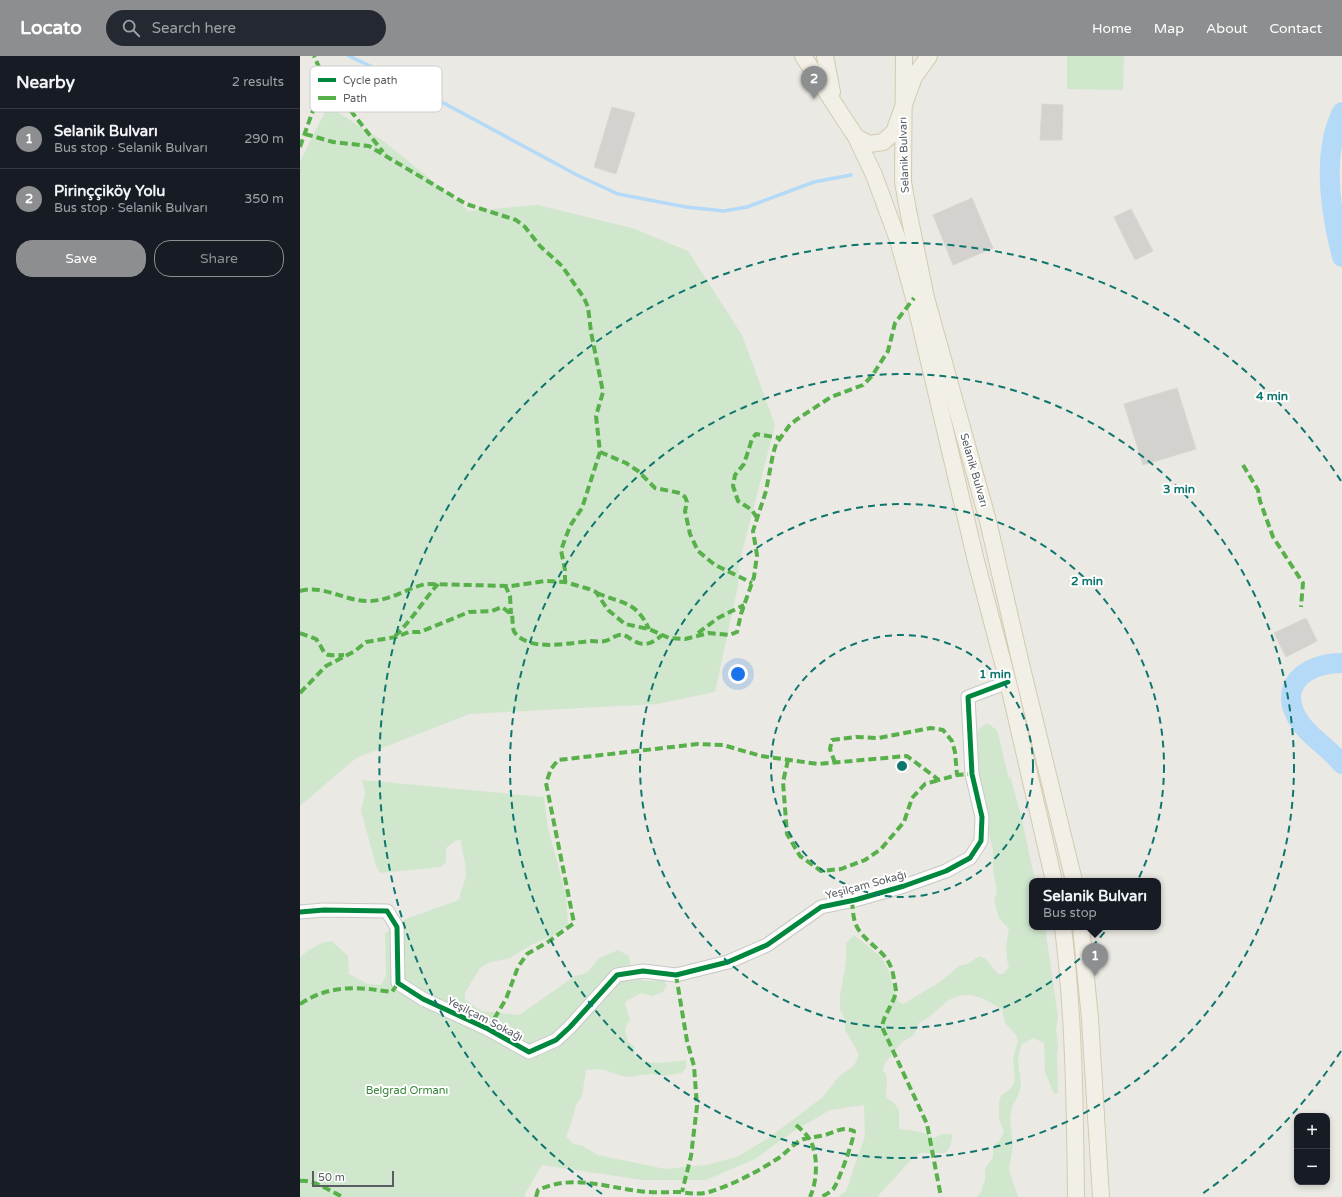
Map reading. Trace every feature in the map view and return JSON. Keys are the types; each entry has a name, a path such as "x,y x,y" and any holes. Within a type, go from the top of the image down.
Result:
{"main road":[{"name":"Selanik Bulvarı","path":"803,56 834,101 856,137 874,176 898,240 914,298 976,561 1008,682 1053,878"},
{"path":"825,56 834,101"},
{"name":"Selanik Bulvarı","path":"904,56 902,109 903,182 926,298 988,521 1019,656 1073,878"},
{"path":"856,137 869,144 883,142 894,132 914,77 929,56"},
{"path":"1063,930 1070,983 1074,1053 1076,1197"},
{"path":"1081,930 1090,1019 1101,1197"}],"street":[{"name":"Yeşilçam Sokağı","path":"300,912 324,910 387,911 397,927 398,983 423,999 488,1029 529,1052 556,1040 570,1028 617,975 643,971 676,975 728,962 767,945 821,907 855,900 904,886 946,871 970,858 981,841 982,816 972,774 968,697 1008,682"}],"green space":[{"path":"1067,56 1124,56 1123,90 1067,89"},
{"path":"325,112 337,112 386,143 469,211 538,205 632,228 688,251 742,335 775,425 739,564 738,586 715,692 657,704 470,714 356,758 300,806 300,161"},
{"name":"Belgrad Ormanı","path":"987,723 997,730 1009,779 1010,776 1021,815 1034,878 1029,878 1029,930 1045,930 1058,1017 1056,1029 1058,1044 1058,1093 1054,1094 1045,1072 1044,1043 1033,1038 1021,1045 1018,1059 1021,1087 1012,1106 1010,1119 1013,1144 1009,1170 1018,1197 977,1197 981,1192 985,1180 985,1169 993,1157 993,1146 1000,1140 1004,1131 999,1119 999,1102 1001,1096 1012,1087 1015,1080 1013,1058 1018,1041 1016,1035 1005,1023 1002,1009 981,998 967,995 953,998 919,1023 914,1035 902,1042 885,1063 883,1070 887,1077 886,1098 894,1103 899,1110 899,1129 922,1132 934,1138 943,1134 952,1134 952,1137 950,1146 945,1153 920,1153 912,1159 877,1197 838,1197 846,1191 865,1136 864,1105 830,1110 791,1133 755,1159 706,1180 643,1180 542,1165 525,1193 525,1197 300,1197 300,957 319,944 332,941 348,956 349,974 368,984 381,985 386,976 385,933 400,925 405,919 459,900 466,875 461,840 455,841 446,848 446,862 441,867 380,873 376,865 361,811 365,793 362,780 544,797 548,828 566,895 568,925 559,933 531,945 510,958 488,963 480,968 465,993 465,1000 482,1011 519,1015 575,976 587,973 599,958 618,950 629,956 631,969 638,979 646,981 663,980 667,985 663,992 652,996 641,993 626,1001 625,1005 630,1019 625,1029 628,1042 634,1046 635,1056 647,1062 666,1063 686,1060 686,1068 682,1073 663,1076 652,1074 626,1077 600,1069 586,1070 582,1096 576,1105 566,1136 573,1144 581,1145 598,1155 665,1169 706,1165 737,1157 767,1139 823,1097 840,1075 854,1066 859,1054 845,1030 845,1019 840,1010 840,996 846,962 846,943 854,935 881,957 888,969 898,1001 903,1004 940,982 959,966 968,964 979,956 986,959 998,974 1003,974 1009,967 1006,948 1009,929 999,918 994,900 997,892 993,869 993,851 988,829 986,802 976,762 975,737 979,729"}],"building":[{"path":"1042,104 1063,105 1062,140 1040,140"},
{"path":"612,107 635,113 616,174 594,167"},
{"path":"972,198 993,248 953,265 933,215"},
{"path":"1131,209 1153,251 1135,260 1114,217"},
{"path":"1177,388 1196,449 1143,465 1124,404"},
{"path":"1306,618 1317,641 1286,657 1274,633"}],"waterway":[{"path":"349,56 370,66"},
{"path":"442,102 577,175 618,194 686,207 724,211 747,207 814,182 851,175"},
{"path":"1342,112 1332,146 1330,165 1330,184 1334,222 1342,257"},
{"path":"1342,663 1316,667 1305,673 1297,680 1292,689 1291,700 1294,712 1302,725 1342,764"}],"marked path":[{"path":"314,56 319,66"},
{"path":"300,147 313,112"},
{"path":"352,112 383,152"},
{"path":"305,134 333,142 369,146 466,204 516,220 525,227 540,246 562,266 584,298 588,307 591,332 603,392 596,416 600,452 582,508 570,526 561,550 565,570 565,582"},
{"path":"300,591 309,589 326,591 360,601 369,601 384,599 425,584 511,586 545,581 565,582 596,592 608,610 625,624 649,629 669,638 685,639 709,633 729,635 737,632 741,614 754,577 757,555 753,531 766,491 776,444 789,426 796,420 831,397 863,385 872,376 888,351 895,323 914,298"},
{"path":"757,518 752,510 738,501 733,486 735,475 744,464 752,439 756,434 780,438"},
{"path":"600,452 626,463 638,471 655,488 680,493 685,497 687,502 685,511 690,534 698,551 715,565 752,583"},
{"path":"1243,465 1258,490 1260,501 1273,537 1303,583 1301,607"},
{"path":"395,636 407,624 438,584"},
{"path":"505,585 510,596 511,614"},
{"path":"597,593 634,608 649,629"},
{"path":"698,633 718,618 744,605"},
{"path":"300,693 326,666 355,651 366,642 396,637 409,632 420,632 469,612 492,611 502,607 512,615 514,632 522,639 530,643 550,645 603,641 615,636 623,635 641,644 647,644 662,635"},
{"path":"300,633 316,639 327,655 344,655"},
{"path":"835,763 830,749 832,740 856,737 878,738 931,728 943,730 952,741 955,752 957,775"},
{"path":"488,1029 506,999 518,967 527,954 548,942 574,923 546,783 551,769 558,760 698,744 723,745 761,756 818,764 907,756 939,780 957,775 972,774"},
{"path":"788,760 783,782 787,834 800,856 821,871 841,869 865,860 881,849 904,822 912,798 925,784 939,780"},
{"path":"852,901 856,926 890,964 896,992 882,1027 927,1124 941,1197"},
{"path":"676,975 687,1041 694,1066 697,1106 691,1156 682,1192"},
{"path":"300,1004 323,993 334,990 356,988 392,992 398,983"},
{"path":"796,1125 809,1138 814,1150 816,1170 810,1197"},
{"path":"536,1197 538,1190 551,1185 576,1182 644,1192 705,1193 727,1186 753,1173 777,1159 804,1139 822,1136 842,1129 854,1131 843,1169 836,1184 831,1191 821,1197"},
{"path":"300,1181 317,1184 343,1197"}],"cycle path":[{"path":"300,912 324,910 387,911 397,927 398,983 423,999 488,1029 529,1052 556,1040 570,1027 617,975 643,971 676,975 728,962 767,945 821,907 855,900 904,886 946,871 970,858 981,841 982,817 972,774 968,697 1008,682"}],"place":[{"name":"Pirinççiköy Yolu","path":"814,99"},
{"name":"Selanik Bulvarı","path":"1095,976"}]}
